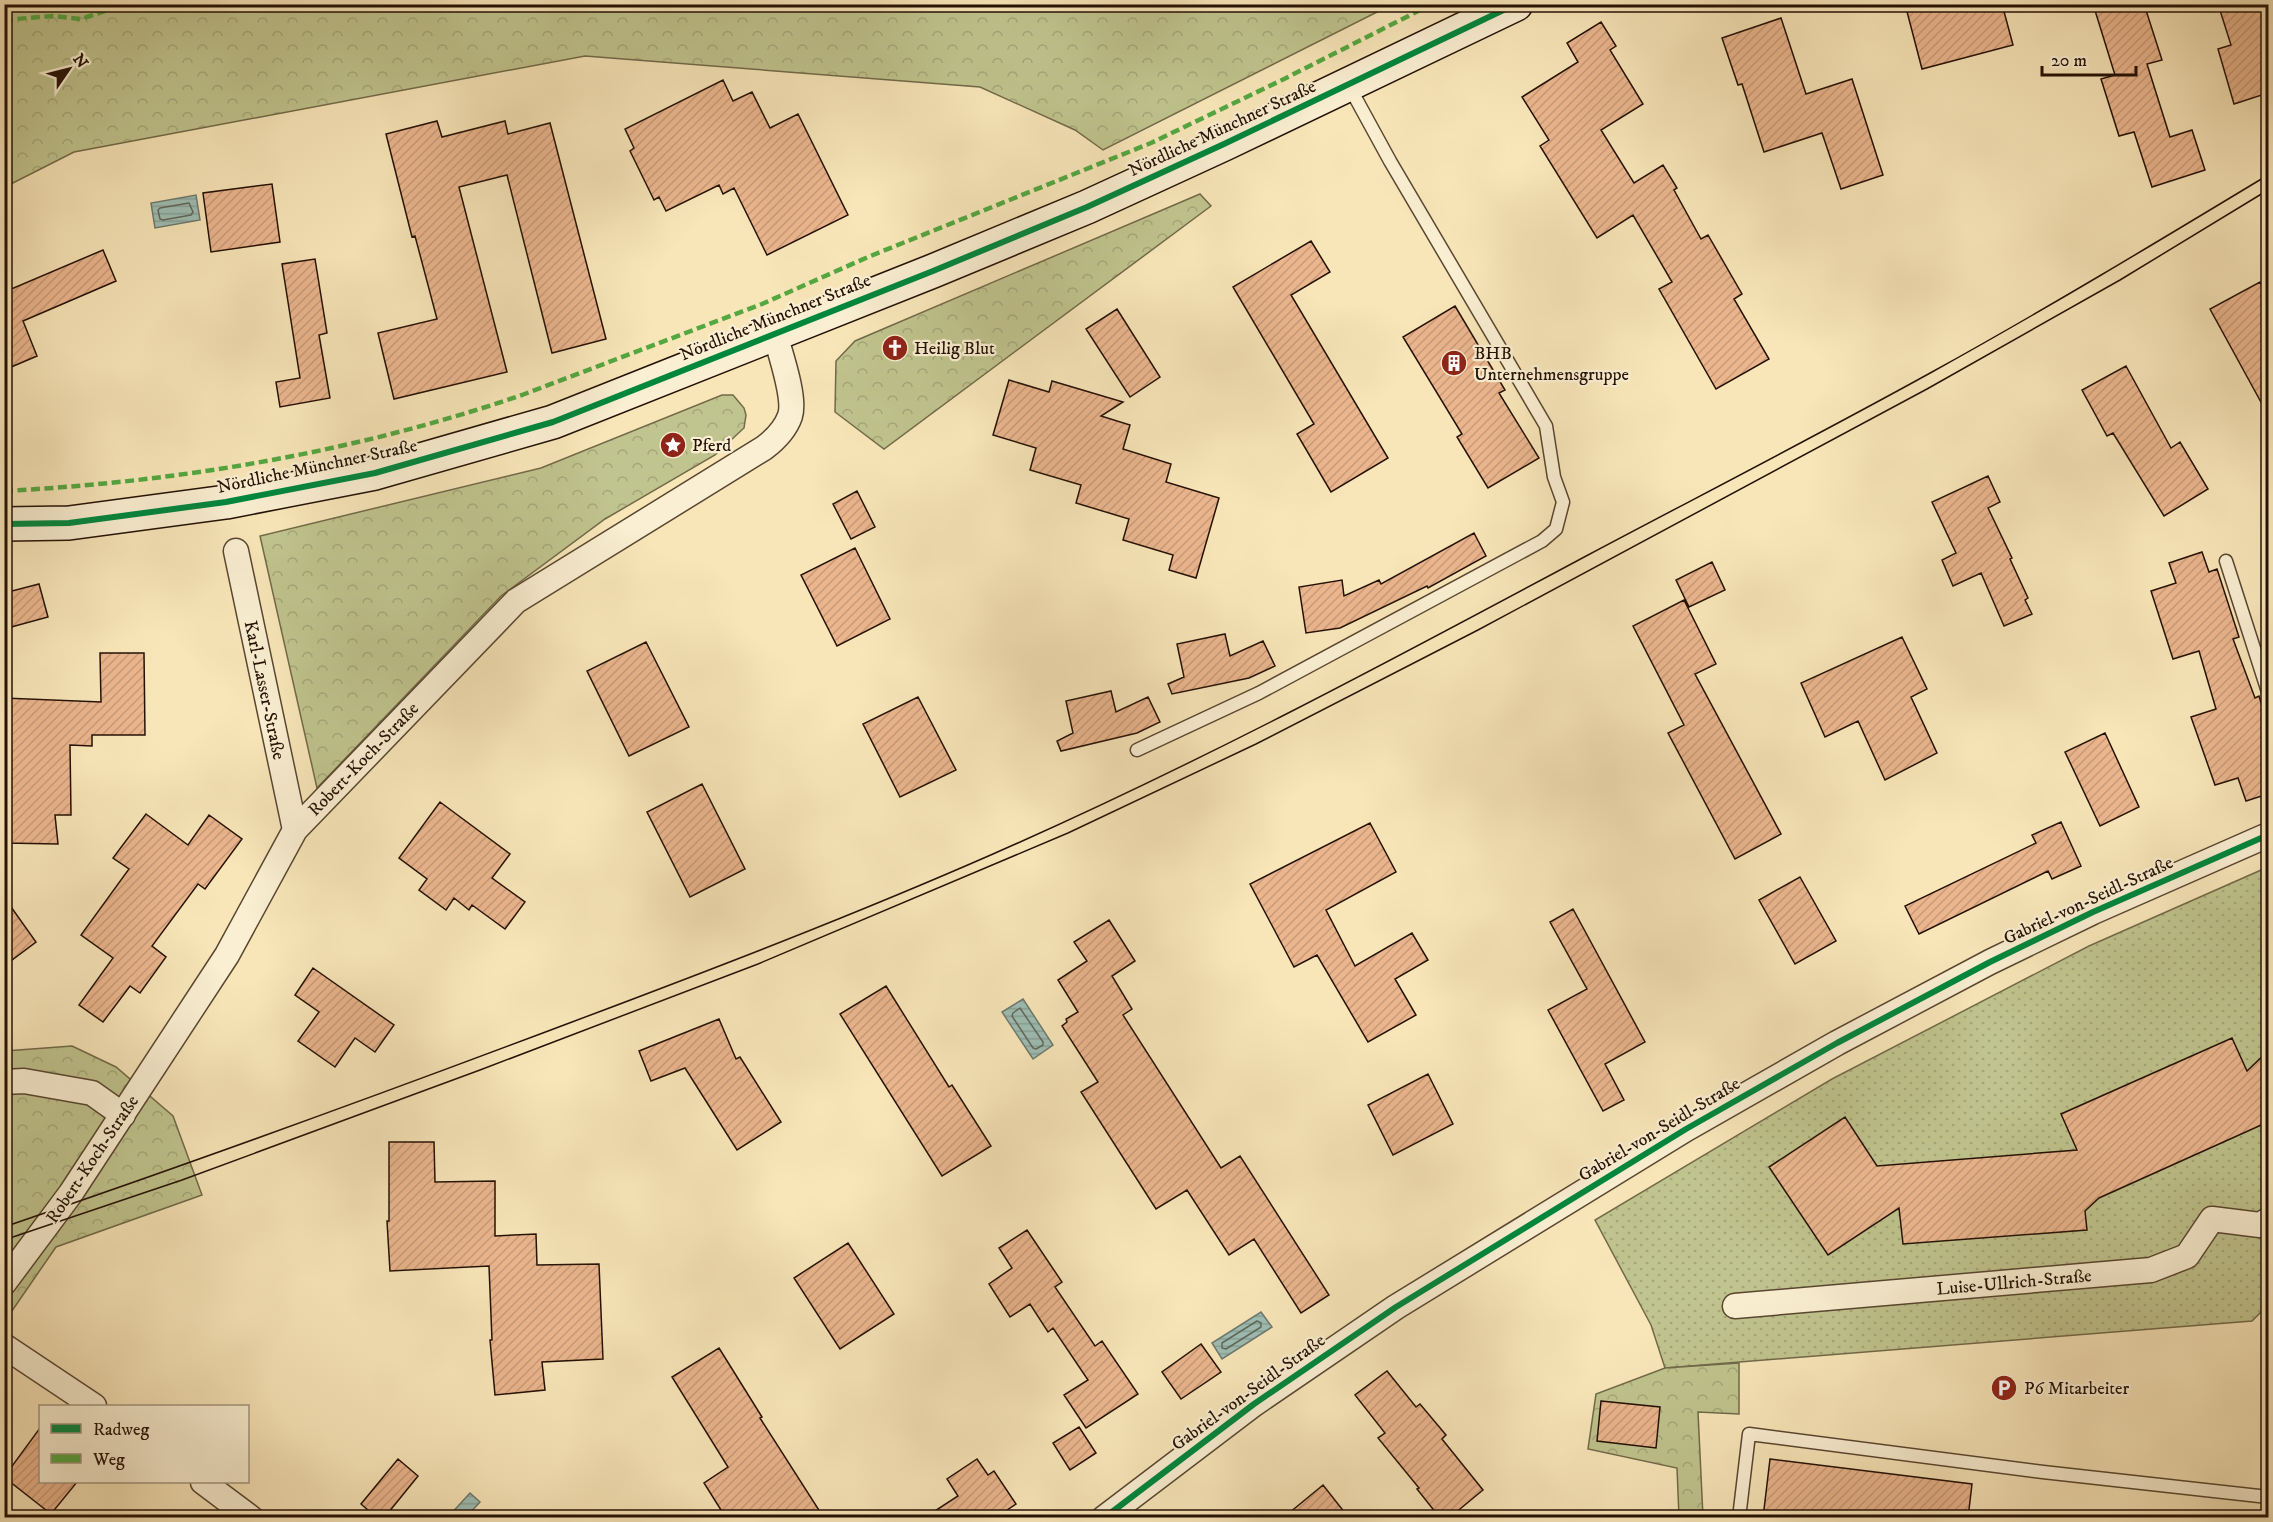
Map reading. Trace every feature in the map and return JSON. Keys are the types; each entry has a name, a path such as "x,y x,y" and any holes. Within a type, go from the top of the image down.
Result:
{"main road":[{"name":"Nördliche Münchner Straße","path":"4,524 69,523 226,502 375,473 553,422 1087,207 1516,4"}],"street":[{"name":"Robert-Koch-Straße","path":"4,1283 71,1193 227,955 295,830 516,601 764,448 780,435 791,414 787,376 775,334"},
{"name":"Karl-Lasser-Straße","path":"236,551 295,830"},
{"name":"Gabriel-von-Seidl-Straße","path":"1104,1518 1254,1404 1396,1306 1686,1129 1837,1043 1990,962 2103,908 2268,836"},
{"path":"4,1082 24,1081 92,1093 123,1115"},
{"name":"Luise-Ullrich-Straße","path":"1735,1306 2151,1270 2187,1256 2212,1218 2260,1225 2268,1220"},
{"path":"4,1346 91,1405"},
{"path":"204,1483 251,1518"}],"lane":[{"path":"1137,750 1260,693 1542,541 1556,529 1563,502 1554,477 1546,426 1390,161 1349,85"},
{"path":"2226,561 2268,692"},
{"path":"1739,1518 1749,1434 2043,1472 2268,1497"}],"green space":[{"path":"5,4 1391,5 1103,150 1075,130 980,87 585,56 74,152 5,187"},
{"path":"1200,194 1211,206 884,449 835,412 836,361 855,341"},
{"path":"722,395 733,395 744,408 746,415 744,428 715,455 605,519 501,596 317,788 260,536 541,468"},
{"path":"2268,867 2268,1305 2252,1321 1665,1368 1651,1325 1595,1220 1832,1079 2089,946"},
{"path":"72,1046 116,1067 173,1116 202,1195 56,1247 5,1321 5,1051"},
{"path":"1739,1363 1739,1414 1698,1412 1703,1517 1679,1517 1677,1468 1588,1449 1596,1394 1665,1368"}],"water":[{"path":"196,195 200,220 155,228 151,203"},
{"path":"1023,999 1053,1045 1033,1059 1002,1012"},
{"path":"1261,1312 1272,1327 1222,1359 1212,1343"},
{"path":"470,1493 480,1502 466,1517 448,1517"}],"building":[{"path":"1905,4 2002,4 2013,45 1922,69"},
{"path":"2093,4 2144,4 2162,60 2147,64 2170,137 2192,130 2205,170 2152,187 2134,132 2119,136 2101,79 2115,75"},
{"path":"2218,4 2268,4 2268,93 2234,104 2218,49 2231,45"},
{"path":"1781,18 1806,94 1852,79 1883,175 1841,189 1822,133 1764,152 1742,84 1738,85 1722,38"},
{"path":"1601,22 1616,46 1610,50 1643,104 1601,130 1634,183 1663,165 1677,188 1674,190 1701,239 1708,235 1742,294 1734,299 1769,359 1716,389 1659,289 1672,282 1633,215 1597,238 1540,146 1549,140 1522,97 1578,62 1567,43"},
{"path":"723,80 733,101 752,92 770,128 798,114 848,215 767,255 734,188 723,194 719,185 666,211 659,197 654,200 630,151 634,148 625,129"},
{"path":"437,121 442,137 505,121 508,134 550,123 606,339 552,353 507,175 459,187 507,372 394,399 378,333 437,319 415,236 412,237 386,134"},
{"path":"272,184 280,242 211,252 203,193"},
{"path":"1311,241 1330,272 1291,295 1388,458 1331,492 1297,434 1314,424 1233,287"},
{"path":"103,250 116,281 23,321 37,356 4,370 4,278 9,290"},
{"path":"315,259 327,333 319,335 330,398 280,407 276,382 300,378 282,264"},
{"path":"2260,282 2268,297 2268,415 2210,309"},
{"path":"1455,306 1505,390 1499,393 1539,458 1488,488 1457,437 1462,434 1403,337"},
{"path":"1117,309 1160,377 1130,397 1086,329"},
{"path":"2126,366 2171,448 2180,442 2208,489 2164,516 2113,433 2107,436 2082,390"},
{"path":"1009,380 1049,392 1052,381 1123,402 1101,416 1130,425 1123,449 1171,464 1166,482 1219,498 1196,578 1169,570 1173,555 1123,540 1129,519 1076,503 1081,485 1030,470 1036,448 993,435"},
{"path":"1988,476 2000,502 1988,508 2012,558 2010,559 2028,598 2025,600 2032,614 2004,626 1981,573 1953,586 1942,560 1956,553 1932,502"},
{"path":"857,491 875,527 851,539 833,504"},
{"path":"1474,533 1486,556 1428,588 1427,586 1340,628 1306,633 1299,587 1342,580 1344,596 1379,580 1381,584"},
{"path":"855,548 890,619 837,646 801,575"},
{"path":"2202,552 2209,572 2217,569 2239,637 2233,639 2255,698 2259,696 2268,725 2268,794 2246,801 2238,778 2215,785 2191,717 2216,709 2199,651 2173,659 2151,591 2176,583 2169,563"},
{"path":"1712,562 1725,590 1689,607 1676,580"},
{"path":"39,584 48,617 4,629 4,593"},
{"path":"1684,600 1716,664 1695,674 1781,834 1735,859 1668,733 1684,725 1633,626"},
{"path":"1225,634 1230,656 1263,641 1275,666 1249,678 1172,694 1168,684 1184,677 1177,644"},
{"path":"1902,637 1927,689 1911,697 1937,753 1885,780 1858,721 1825,737 1801,683"},
{"path":"646,642 689,727 629,756 587,671"},
{"path":"100,653 144,653 145,735 92,735 92,746 70,745 71,815 55,815 58,844 4,843 4,698 101,702"},
{"path":"1111,691 1116,712 1148,697 1160,722 1137,733 1061,751 1057,741 1073,733 1066,701"},
{"path":"918,697 956,770 900,797 863,724"},
{"path":"2105,733 2139,807 2100,826 2065,752"},
{"path":"702,784 745,869 690,897 647,812"},
{"path":"440,802 510,854 492,878 525,902 505,929 472,905 469,910 454,898 446,910 419,890 427,879 399,858"},
{"path":"146,814 188,845 209,815 242,839 205,889 198,884 152,946 166,957 140,993 130,986 103,1022 79,1005 113,958 81,935 129,869 113,858"},
{"path":"2061,822 2081,866 2052,879 2048,871 1919,934 1905,906 2036,843 2032,835"},
{"path":"1370,823 1396,872 1326,910 1355,966 1412,933 1428,960 1395,979 1416,1015 1368,1042 1317,955 1294,967 1250,884"},
{"path":"1800,877 1836,941 1795,964 1759,900"},
{"path":"4,897 36,942 4,966"},
{"path":"1573,909 1645,1042 1605,1064 1624,1100 1603,1111 1548,1010 1587,989 1550,922"},
{"path":"1109,920 1135,961 1112,976 1132,1009 1123,1015 1221,1168 1240,1156 1329,1295 1301,1313 1254,1239 1229,1255 1187,1190 1156,1209 1081,1092 1098,1082 1062,1026 1067,1022 1066,1019 1078,1012 1058,980 1087,961 1074,942"},
{"path":"313,968 394,1025 375,1052 355,1038 335,1067 298,1041 319,1012 295,995"},
{"path":"886,986 949,1087 952,1085 991,1146 942,1176 840,1014"},
{"path":"719,1019 736,1059 740,1057 781,1122 737,1150 685,1068 651,1081 639,1051"},
{"path":"2232,1038 2247,1071 2268,1051 2268,1122 2099,1198 2085,1211 2087,1230 1903,1244 1899,1208 1828,1255 1769,1167 1845,1117 1877,1166 2077,1150 2061,1114"},
{"path":"1428,1074 1453,1124 1393,1155 1368,1105"},
{"path":"389,1142 434,1142 435,1182 495,1181 495,1236 536,1234 537,1265 599,1264 603,1359 542,1362 545,1390 495,1395 490,1340 492,1340 489,1266 390,1271 387,1221 389,1221"},
{"path":"1027,1230 1062,1282 1055,1287 1095,1346 1102,1341 1138,1394 1086,1428 1064,1395 1088,1380 1053,1328 1048,1332 1030,1304 1010,1317 989,1284 1012,1268 999,1248"},
{"path":"848,1243 894,1314 840,1349 794,1278"},
{"path":"1201,1344 1221,1372 1181,1399 1162,1372"},
{"path":"719,1348 762,1417 760,1418 824,1518 726,1518 704,1483 728,1467 672,1377"},
{"path":"1387,1371 1416,1407 1420,1404 1446,1435 1442,1439 1483,1490 1449,1518 1440,1518 1378,1438 1385,1433 1355,1395"},
{"path":"1601,1401 1660,1407 1656,1448 1597,1441"},
{"path":"1079,1427 1096,1453 1070,1470 1053,1443"},
{"path":"39,1429 39,1483 76,1483 51,1514 4,1477"},
{"path":"398,1459 418,1476 384,1518 377,1518 361,1504"},
{"path":"977,1459 988,1475 994,1471 1016,1504 995,1518 924,1518 958,1496 947,1479"},
{"path":"1770,1459 1972,1484 1968,1518 1763,1518"},
{"path":"1323,1485 1349,1518 1283,1518"}],"tram line":[{"path":"4,1227 289,1127 678,982 888,899 1069,820 1219,748 1441,634 1846,419 2017,324 2268,175"},
{"path":"4,1240 182,1180 758,964 1068,833 1256,744 1478,630 1927,389 2120,280 2268,190"}],"marked path":[{"path":"4,20 52,16 81,19 126,4"},
{"path":"1149,4 1209,9 1226,4"},
{"path":"4,491 135,480 266,461 396,433 522,395 762,304 868,257 1151,143 1432,4"}],"cycle path":[{"path":"4,524 69,523 226,502 375,473 553,422 933,271 1087,207 1516,4"},
{"path":"1104,1518 1254,1404 1396,1307 1686,1129 1837,1043 1990,962 2093,912 2268,835"}],"place":[{"name":"Heilig Blut","path":"895,348"},
{"name":"BHB Unternehmensgruppe","path":"1454,363"},
{"name":"Pferd","path":"673,445"},
{"name":"P6 Mitarbeiter","path":"2004,1388"}]}
